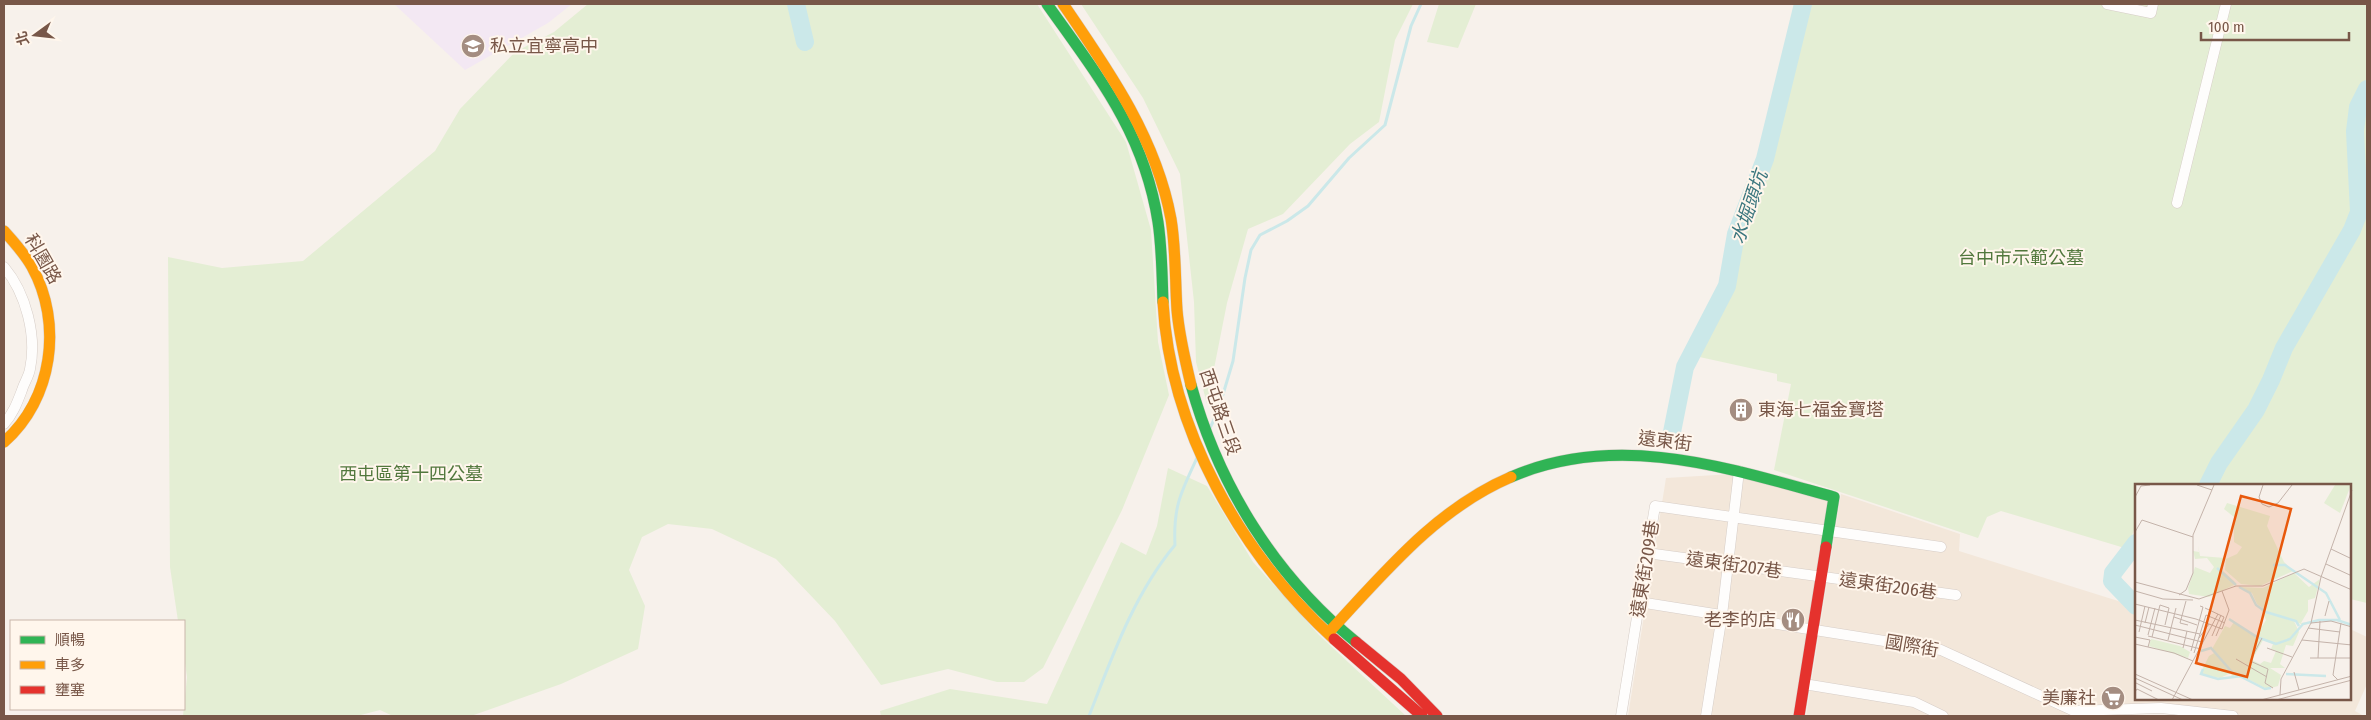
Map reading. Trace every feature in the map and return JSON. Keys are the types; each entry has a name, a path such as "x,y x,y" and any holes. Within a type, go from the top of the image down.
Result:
{"street":[{"name":"西屯路三段","path":"1047,4 1114,101 1132,133 1147,175 1158,221 1165,326 1178,392 1193,434 1238,524 1284,588 1332,629 1422,716"},
{"name":"西屯路三段","path":"1063,4 1136,115 1146,135 1162,180 1175,248 1179,325 1190,387 1221,470 1244,513 1282,569 1332,629 1413,689 1437,716"},
{"path":"2107,4 2151,13 2152,4"},
{"path":"2177,203 2226,4"},
{"name":"科園路","path":"4,231 28,262 40,284 47,304 52,344 46,378 30,413 4,442"},
{"name":"科園路","path":"4,267 11,276 24,303 31,329 32,357 30,370 19,399 11,416 4,424"},
{"name":"遠東街","path":"1332,629 1416,540 1444,516 1484,490 1528,470 1583,457 1620,453 1721,466 1834,497 1799,716"},
{"path":"1706,716 1722,615 1739,471"},
{"name":"遠東街209巷","path":"1621,716 1655,506 1941,547"},
{"name":"遠東街207巷","path":"1647,553 1821,577"},
{"name":"遠東街206巷","path":"1821,577 1956,596"},
{"name":"國際街","path":"1639,602 1941,650 2074,714 2161,712 2233,716"},
{"path":"1804,684 1914,702 1943,716"}],"shaded area":[{"name":"私立宜寧高中","path":"394,4 572,4 548,23 465,70"},
{"path":"1732,474 1828,501 1793,716 1628,716 1666,478"},
{"path":"1841,494 1960,534 1959,551 2131,605 2135,611 2135,700 2351,700 2351,629 2367,637 2367,684 2355,711 2364,716 2244,716 2228,711 2076,708 2070,716 1806,716"}],"green space":[{"name":"西屯區第十四公墓","path":"588,4 1037,4 1126,142 1151,230 1158,342 1169,395 1122,510 1043,668 1024,682 997,682 948,669 881,685 835,621 776,559 712,529 668,524 642,537 629,570 645,606 638,649 561,684 471,716 393,716 380,710 357,716 183,716 187,677 185,663 185,620 178,620 170,567 168,257 222,268 303,261 435,151 460,109 515,52 554,32"},
{"path":"1081,4 1413,4 1395,40 1379,122 1350,144 1283,214 1248,229 1227,303 1207,404 1196,362 1194,302 1180,174 1143,98"},
{"path":"1439,4 1476,4 1458,48 1427,42"},
{"name":"台中市示範公墓","path":"1805,4 2367,4 2367,603 2351,599 2351,484 2135,484 2135,526 2128,549 2001,511 1987,517 1978,538 1774,470 1791,384 1777,381 1777,374 1695,356 1731,285 1739,235 1768,159 1785,95"},
{"path":"1168,468 1207,486 1253,562 1319,635 1406,716 881,716 880,711 950,689 1047,704 1121,542 1146,555 1157,526"}],"waterway":[{"path":"796,4 805,42"},
{"path":"1210,428 1218,411 1233,361 1251,250 1260,235 1287,221 1308,206 1349,158 1385,125 1411,26 1421,4"},
{"name":"水堀頭坑","path":"1672,432 1685,367 1727,286 1736,234 1765,159 1803,4"},
{"path":"2208,484 2219,463 2256,410 2284,348 2352,230 2359,212 2355,131 2358,107 2367,89"},
{"path":"1089,716 1125,627 1136,605 1160,564 1175,545 1175,520 1179,500 1197,458"},
{"path":"2135,544 2113,573 2112,581 2135,605"}],"traffic: fast":[{"path":"1047,4 1101,81 1130,132 1142,160 1158,222 1163,302"},
{"path":"1191,385 1217,458 1253,526 1275,558 1300,588 1356,642"},
{"path":"1511,477 1551,463 1592,457 1632,455 1673,459 1754,475 1834,497 1826,547"}],"traffic: slow":[{"path":"1063,4 1129,106 1154,161 1164,189 1173,230 1179,329 1191,385"},
{"path":"4,231 29,262 42,289 48,312 50,336 43,382 21,424 4,442"},
{"path":"1163,302 1169,350 1180,397 1196,442 1216,487 1241,529 1269,568 1300,605 1334,639"},
{"path":"1330,631 1391,565 1435,524 1484,490 1511,477"}],"traffic: jam":[{"path":"1799,716 1826,547"},
{"path":"1334,639 1422,716"},
{"path":"1356,642 1401,679 1437,716"}],"place":[{"name":"私立宜寧高中","path":"473,46"},
{"name":"東海七福金寶塔","path":"1741,410"},
{"name":"老李的店","path":"1793,620"},
{"name":"美廉社","path":"2113,698"}]}
